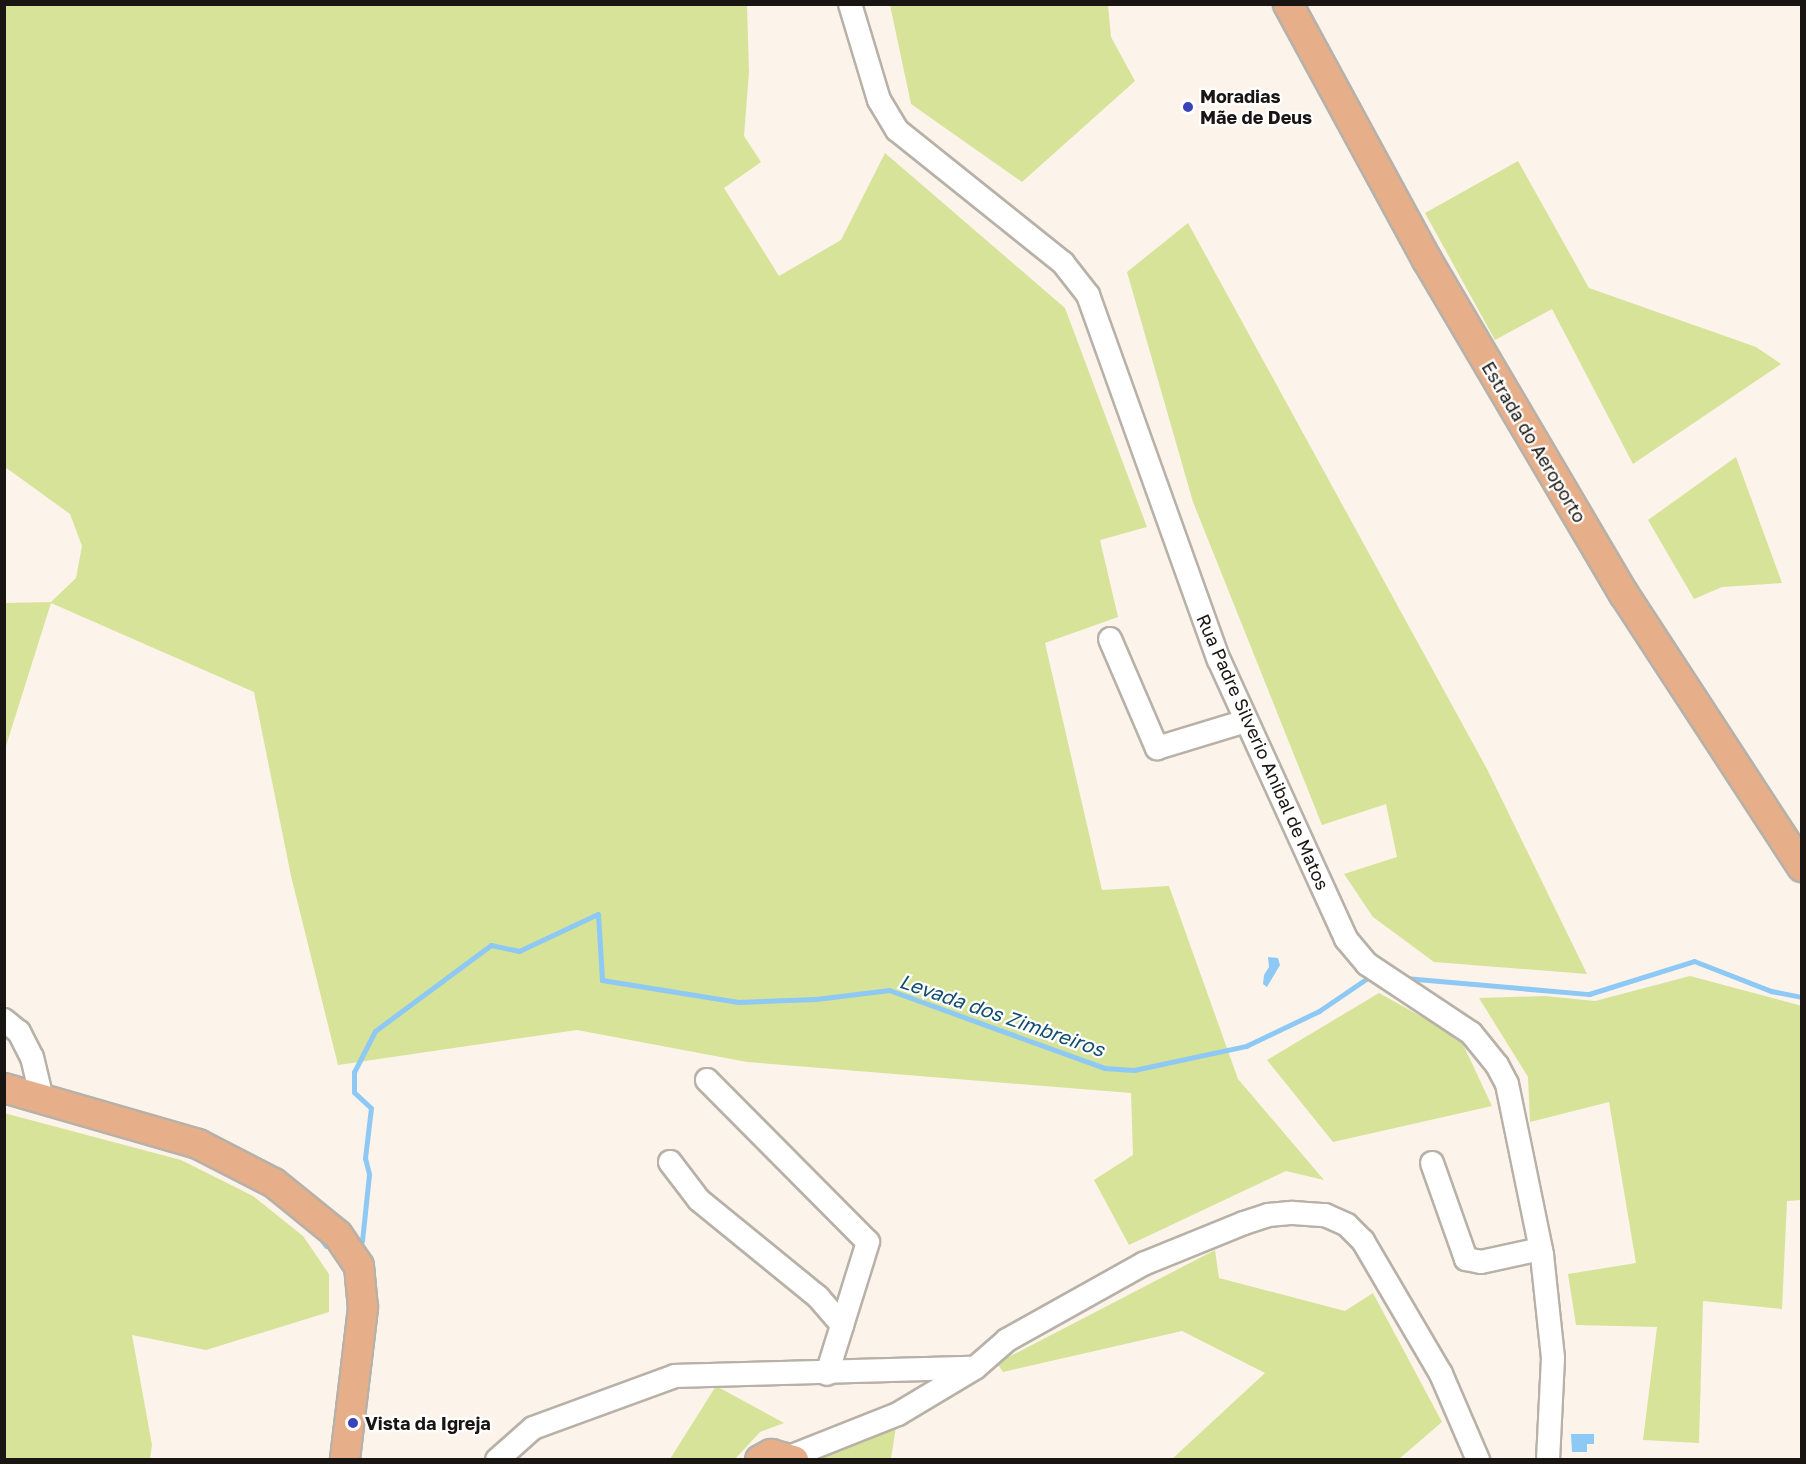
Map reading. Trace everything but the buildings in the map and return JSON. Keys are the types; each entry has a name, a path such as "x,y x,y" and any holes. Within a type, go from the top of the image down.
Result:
{"main road":[{"name":"Estrada do Aeroporto","path":"1288,4 1422,252 1624,594 1802,867"},
{"path":"4,1088 198,1144 274,1183 338,1235 359,1266 363,1308 345,1460"},
{"path":"760,1460 771,1454 793,1458"}],"street":[{"name":"Rua Padre Silverio Anibal de Matos","path":"850,4 879,100 897,130 1063,263 1088,295 1219,660 1357,955 1471,1033 1497,1065 1507,1084 1540,1249 1553,1358 1548,1460"},
{"path":"1110,639 1157,748 1246,721"},
{"path":"4,1020 19,1032 32,1057 42,1099"},
{"path":"707,1080 868,1242 827,1374"},
{"path":"670,1162 699,1200 818,1297 842,1325"},
{"path":"1432,1163 1466,1259 1481,1262 1540,1249"},
{"path":"793,1458 898,1414 975,1368 1007,1340 1143,1264 1268,1215 1325,1215 1347,1225 1363,1241 1441,1374 1478,1460"},
{"path":"497,1460 533,1428 675,1376 827,1374 975,1368"}],"green space":[{"path":"5,4 747,5 749,72 744,136 761,162 724,188 779,276 841,240 885,153 1065,308 1147,527 1100,540 1118,617 1045,643 1102,890 1169,886 1238,1079 1324,1180 1286,1171 1129,1245 1094,1180 1133,1155 1131,1093 747,1062 577,1030 338,1065 291,876 254,692 51,603 5,749 5,603 51,602 76,578 82,546 70,514 5,467"},
{"path":"890,5 1108,5 1111,37 1135,81 1022,182 911,104"},
{"path":"1518,161 1589,288 1756,347 1781,364 1633,464 1552,309 1495,340 1425,213"},
{"path":"1188,223 1487,769 1587,974 1434,962 1373,917 1344,874 1397,857 1386,804 1322,825 1193,502 1127,272"},
{"path":"1736,457 1782,583 1722,587 1694,599 1648,520"},
{"path":"1690,976 1802,1006 1801,1200 1787,1201 1782,1309 1703,1301 1699,1443 1643,1440 1657,1327 1576,1325 1568,1274 1636,1263 1609,1102 1530,1122 1528,1077 1479,998 1545,996 1595,1001"},
{"path":"1379,993 1460,1038 1492,1106 1333,1142 1267,1060"},
{"path":"4,1113 181,1160 253,1196 303,1236 329,1274 329,1312 206,1350 132,1335 152,1445 150,1459 5,1459"},
{"path":"1215,1250 1219,1278 1345,1311 1373,1293 1442,1422 1399,1459 1172,1459 1265,1373 1182,1331 1003,1372 997,1363"},
{"path":"716,1386 784,1423 760,1432 735,1459 670,1459"},
{"path":"898,1414 891,1459 814,1459 811,1449"}],"water":[{"path":"1268,957 1278,958 1280,965 1267,987 1263,984 1264,975 1269,967"},
{"path":"1571,1434 1594,1434 1594,1444 1587,1444 1587,1452 1572,1452"}],"waterway":[{"name":"Levada dos Zimbreiros","path":"362,1241 369,1174 365,1158 371,1108 354,1092 354,1072 375,1031 491,945 519,951 598,914 602,980 738,1002 816,999 889,990 1104,1068 1134,1070 1246,1046 1319,1011 1372,975"},
{"name":"Levada dos Zimbreiros","path":"1405,978 1589,994 1694,961 1771,991 1802,997"},
{"name":"Levada dos Zimbreiros","path":"319,1236 326,1246"}],"place":[{"name":"Moradias Mãe de Deus","path":"1188,107"},
{"name":"Vista da Igreja","path":"353,1423"}]}
